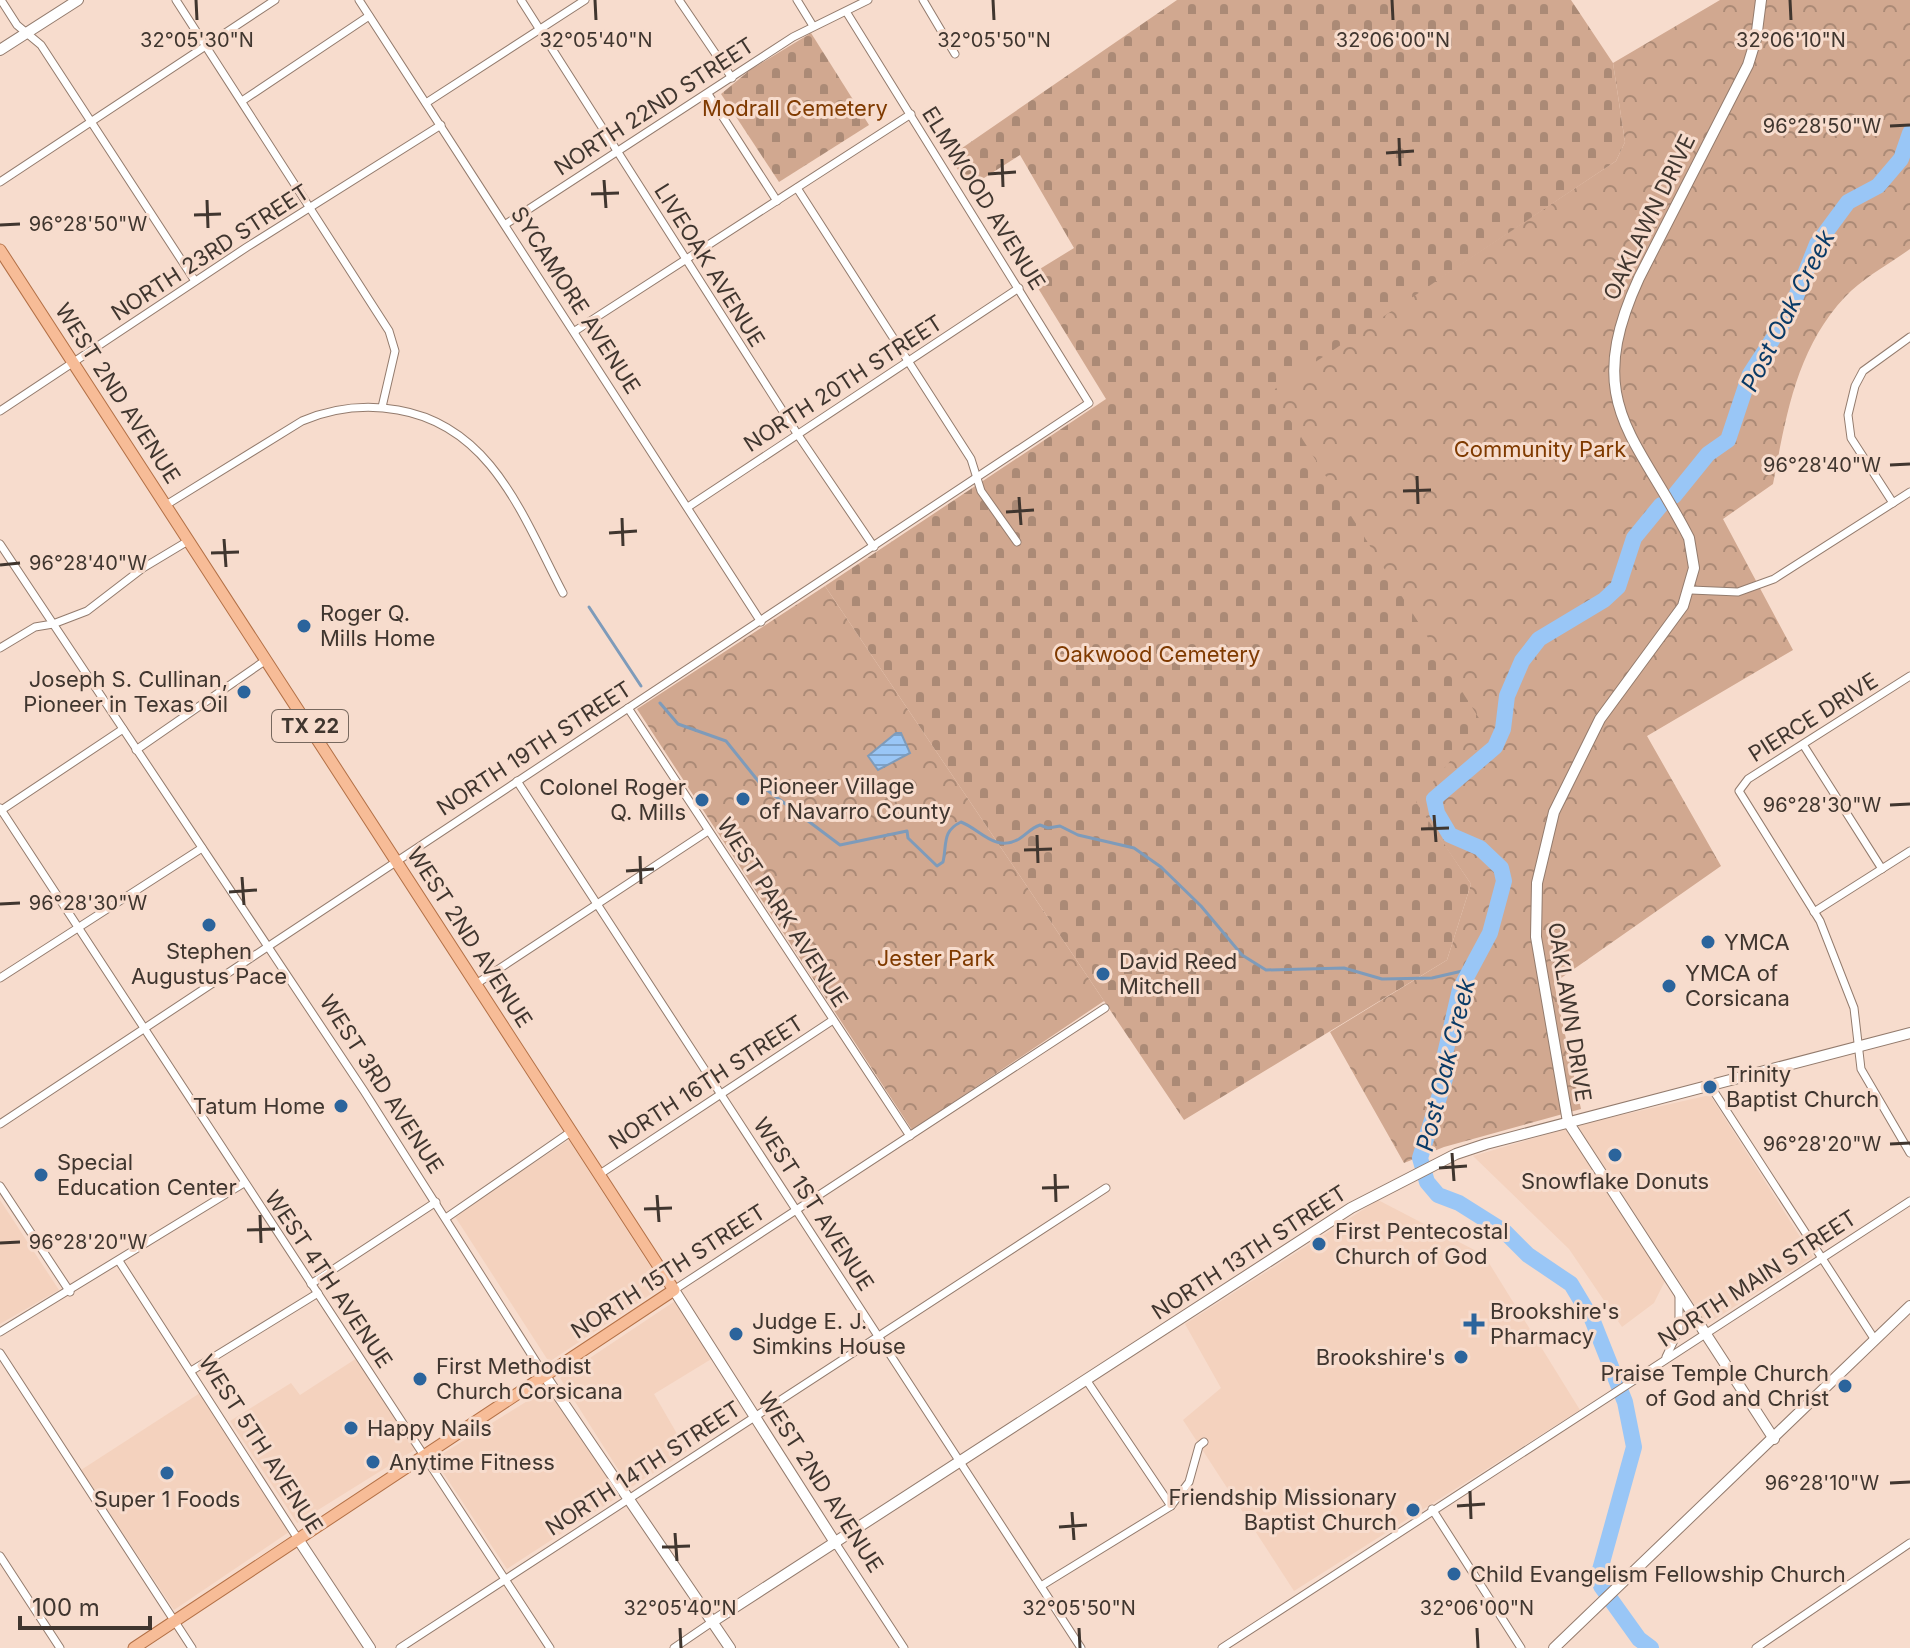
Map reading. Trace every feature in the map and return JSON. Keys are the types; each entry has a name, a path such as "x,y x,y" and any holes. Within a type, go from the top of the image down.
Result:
{"main road":[{"name":"WEST 2ND AVENUE","path":"0,250 674,1290"},
{"name":"NORTH 15TH STREET","path":"134,1648 674,1290"}],"street":[{"path":"1,0 26,33 41,45 195,281"},
{"path":"0,50 78,0"},
{"path":"176,0 393,341 395,351 382,407"},
{"path":"0,182 275,0"},
{"name":"LIVEOAK AVENUE","path":"521,0 685,260 874,547"},
{"path":"426,103 585,0"},
{"path":"679,0 732,78"},
{"path":"797,0 813,26"},
{"name":"NORTH 22ND STREET","path":"506,224 813,26 847,13 868,0"},
{"path":"923,0 955,54"},
{"name":"OAKLAWN DRIVE","path":"1761,0 1756,39 1748,65 1634,289 1624,313 1615,357 1616,392 1628,434 1692,546 1691,590 1676,619 1600,719 1554,812 1540,862 1535,901 1536,937 1568,1122 1774,1439"},
{"name":"SYCAMORE AVENUE","path":"362,1 761,622"},
{"name":"ELMWOOD AVENUE","path":"847,13 1089,403"},
{"path":"242,101 369,16"},
{"path":"708,94 777,201"},
{"path":"575,331 911,114"},
{"name":"NORTH 23RD STREET","path":"0,411 195,281 441,125"},
{"path":"797,188 971,459 981,491 1017,542"},
{"name":"NORTH 20TH STREET","path":"688,507 1019,288"},
{"path":"1893,503 1851,438 1848,415 1855,386 1863,371 1910,337"},
{"name":"NORTH 19TH STREET","path":"0,1124 1089,403"},
{"path":"166,505 302,421 341,409 382,407 427,417 452,428 469,442 505,486 563,593"},
{"path":"1691,590 1719,593 1753,589 1782,575 1910,492"},
{"path":"0,648 35,627 53,624 87,611 143,568 188,541"},
{"name":"WEST 3RD AVENUE","path":"0,544 436,1202 545,1376 730,1648"},
{"path":"136,750 266,660"},
{"name":"PIERCE DRIVE","path":"1814,912 1739,791 1748,779 1910,676"},
{"name":"WEST PARK AVENUE","path":"628,708 910,1136"},
{"path":"0,810 123,729"},
{"path":"1804,746 1882,869"},
{"name":"WEST 1ST AVENUE","path":"517,781 1081,1648"},
{"name":"WEST 4TH AVENUE","path":"0,810 550,1648"},
{"path":"476,984 708,831"},
{"path":"0,978 202,848"},
{"path":"1910,851 1814,912 1854,1008 1861,1069 1910,1153"},
{"name":"NORTH 15TH STREET","path":"674,1290 1105,1008"},
{"name":"NORTH 16TH STREET","path":"600,1174 833,1020"},
{"name":"NORTH 13TH STREET","path":"674,1648 1351,1208 1399,1182 1456,1154 1910,1033"},
{"path":"1711,1087 1819,1259 1875,1340"},
{"name":"NORTH 16TH STREET","path":"446,1218 572,1131"},
{"path":"0,1332 244,1183"},
{"path":"0,1186 70,1292"},
{"name":"NORTH 14TH STREET","path":"400,1648 1106,1188"},
{"name":"NORTH MAIN STREET","path":"1222,1648 1910,1201"},
{"path":"311,1284 436,1202"},
{"name":"WEST 5TH AVENUE","path":"119,1261 370,1648"},
{"name":"WEST 2ND AVENUE","path":"674,1290 904,1648"},
{"path":"1664,1359 1679,1330 1678,1290"},
{"path":"191,1371 318,1293"},
{"path":"1554,1648 1628,1581 1910,1306"},
{"path":"0,1353 192,1648"},
{"path":"1087,1381 1171,1506"},
{"path":"1041,1586 1171,1506 1184,1492 1199,1446 1204,1442"},
{"path":"1432,1509 1521,1648"},
{"path":"1756,1648 1910,1543"},
{"path":"0,1556 60,1648"}],"shaded area":[{"path":"1710,1095 1813,1257 1707,1324 1577,1125"},
{"path":"1568,1128 1666,1279 1654,1303 1622,1327 1569,1249 1473,1156"},
{"path":"569,1140 663,1286 549,1362 454,1215"},
{"path":"0,1200 59,1290 0,1324"},
{"path":"1378,1200 1484,1255 1580,1410 1294,1591 1183,1420 1221,1388 1185,1324"},
{"path":"675,1301 713,1358 654,1394 687,1451 630,1488 560,1378"},
{"path":"357,1358 416,1449 297,1523 230,1421 291,1383 300,1395"},
{"path":"550,1387 619,1496 507,1569 434,1459"},
{"path":"200,1393 289,1532 174,1610 81,1470"}],"green space":[{"name":"Oakwood Cemetery","path":"1177,0 1571,0 1613,63 1625,142 1616,161 1272,391 1482,723 1416,802 1471,884 1447,960 1184,1120 825,586 1106,399 1030,275 1074,248 1020,155 970,187 949,157"},
{"name":"Community Park","path":"1720,0 1910,0 1910,249 1860,284 1828,317 1804,361 1796,385 1773,484 1723,519 1793,650 1647,736 1721,866 1554,983 1581,1109 1444,1147 1404,1163 1330,1032 1447,960 1471,884 1415,802 1271,390 1616,161 1625,142 1613,63"},
{"name":"Modrall Cemetery","path":"811,33 869,125 779,182 721,94 750,70"},
{"name":"Jester Park","path":"825,586 1104,1001 912,1130 637,709"}],"water":[{"path":"896,733 901,733 910,753 878,770 868,756"}],"waterway":[{"name":"Post Oak Creek","path":"1674,496 1708,454 1728,440 1750,374 1789,314 1817,244 1848,202 1878,186 1901,159 1910,133"},
{"name":"Post Oak Creek","path":"1651,1648 1639,1639 1601,1586 1598,1577 1634,1447 1625,1402 1592,1319 1571,1284 1528,1255 1505,1232 1459,1203 1438,1195 1427,1182 1420,1158 1447,1072 1445,1054 1460,989 1490,933 1504,881 1501,868 1480,848 1450,835 1437,813 1434,799 1495,747 1503,729 1507,696 1522,661 1539,639 1604,600 1618,587 1634,538 1661,505"},
{"path":"589,607 641,686"},
{"path":"660,703 678,724 726,741 763,787 840,845 907,831 908,838 937,866 943,862 948,834 961,822 1002,843 1019,839 1040,825 1048,828 1060,826 1078,835 1134,848 1161,867 1201,906 1242,955 1266,970 1344,968 1382,979 1432,978 1471,969"}],"place":[{"name":"Roger Q. Mills Home","path":"304,626"},
{"name":"Joseph S. Cullinan, Pioneer in Texas Oil","path":"244,692"},
{"name":"Pioneer Village of Navarro County","path":"743,799"},
{"name":"Colonel Roger Q. Mills","path":"702,800"},
{"name":"Stephen Augustus Pace","path":"209,925"},
{"name":"YMCA","path":"1708,942"},
{"name":"David Reed Mitchell","path":"1103,974"},
{"name":"YMCA of Corsicana","path":"1669,986"},
{"name":"Trinity Baptist Church","path":"1710,1087"},
{"name":"Tatum Home","path":"341,1106"},
{"name":"Snowflake Donuts","path":"1615,1155"},
{"name":"Special Education Center","path":"41,1175"},
{"name":"First Pentecostal Church of God","path":"1319,1244"},
{"name":"Brookshire's Pharmacy","path":"1474,1324"},
{"name":"Judge E. J. Simkins House","path":"736,1334"},
{"name":"Brookshire's","path":"1461,1357"},
{"name":"First Methodist Church Corsicana","path":"420,1379"},
{"name":"Praise Temple Church of God and Christ","path":"1845,1386"},
{"name":"Happy Nails","path":"351,1428"},
{"name":"Anytime Fitness","path":"373,1462"},
{"name":"Super 1 Foods","path":"167,1473"},
{"name":"Friendship Missionary Baptist Church","path":"1413,1510"},
{"name":"Child Evangelism Fellowship Church","path":"1454,1574"}]}
